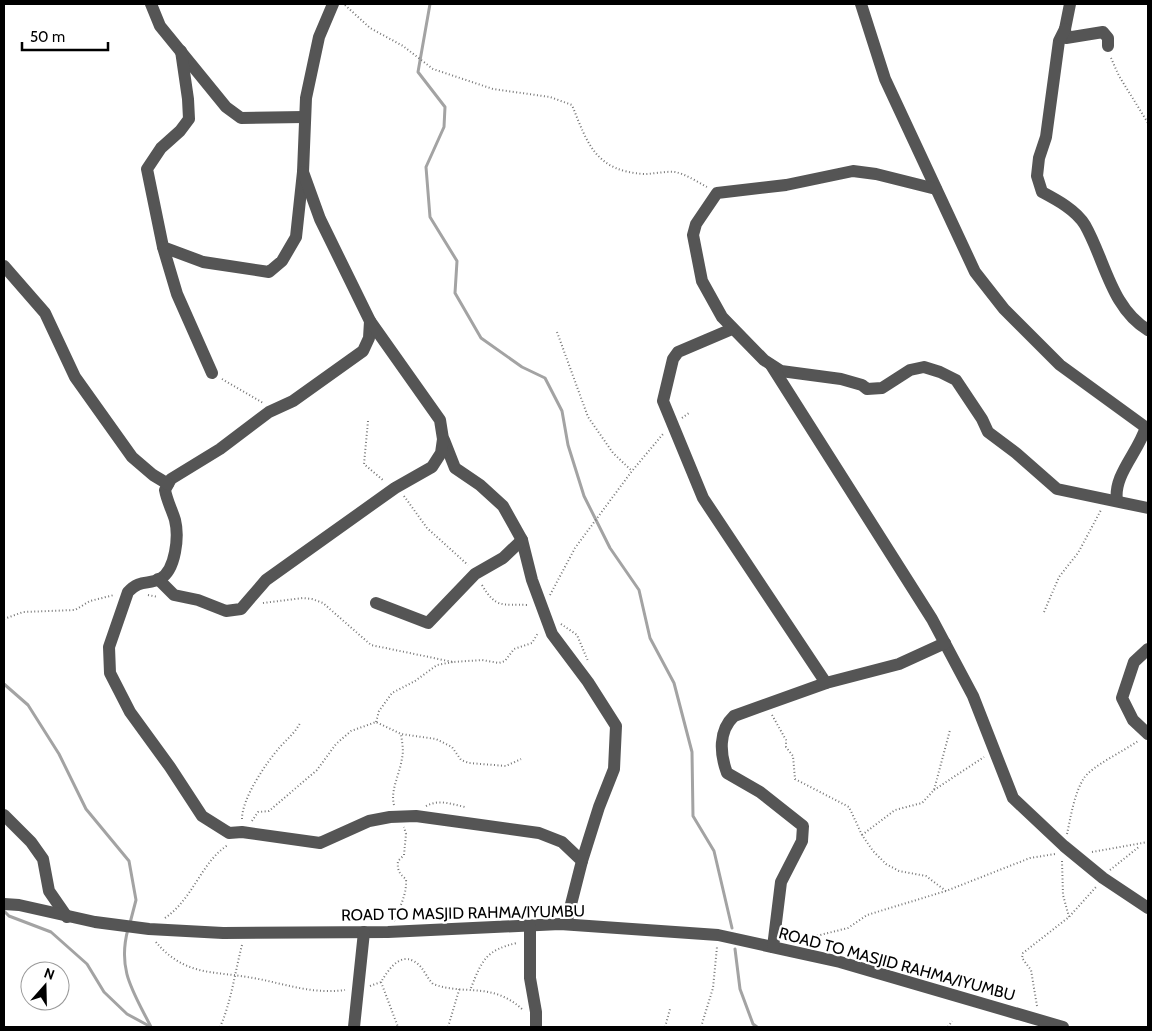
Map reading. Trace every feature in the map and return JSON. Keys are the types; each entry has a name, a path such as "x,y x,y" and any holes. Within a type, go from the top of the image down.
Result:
{"street":[{"path":"151,4 160,26 226,107 241,118 304,118"},
{"path":"164,247 202,262 269,272 282,261 296,237 303,172 306,98 319,37 333,4"},
{"path":"860,4 885,79 974,272 998,303 1060,365 1147,428 1141,443 1118,481 1115,500"},
{"path":"1070,4 1065,29 1059,41 1046,137 1039,158 1037,176 1042,192 1064,205 1084,224 1112,288 1133,321 1148,330"},
{"path":"1065,29 1066,38 1103,32 1108,38 1108,46"},
{"path":"181,51 189,119 180,131 161,148 148,169 164,247 177,294 212,373"},
{"path":"936,189 876,174 853,171 786,185 717,193 696,224 693,235 702,281 722,317 732,329 770,364 781,370 842,379 867,389 882,388 910,370 924,367 940,372 956,380 982,419 988,432 1016,453 1057,489 1148,508"},
{"path":"303,172 320,219 370,321 440,420 443,439 455,468"},
{"path":"4,266 45,313 75,377 132,457 152,475 168,484"},
{"path":"370,321 369,338 364,351 293,401 269,412 220,450 171,479 164,490 175,521 176,545 170,570 158,580 134,585 128,592 109,647 110,673 130,712 170,767 202,816 228,833 242,832 320,842 369,820 416,816 539,833 562,842 582,861"},
{"path":"732,329 688,346 678,352 673,359 663,401 703,498 826,683"},
{"path":"770,364 932,619 973,696 1013,798 1067,851 1148,908"},
{"path":"432,467 441,452 443,439"},
{"path":"158,580 174,595 198,600 226,611 241,610 266,580 395,488 432,467 442,465 455,468 480,485 503,506 522,540 532,580 552,634 588,682 616,726 614,769 599,807 582,861 566,924"},
{"path":"376,603 428,623 475,574 503,558 522,540"},
{"path":"773,947 781,882 802,841 802,826 760,792 726,773 722,758 722,738 727,723 734,716 826,683 899,664 945,643"},
{"path":"1148,649 1134,662 1122,698 1133,720 1148,734"},
{"path":"4,816 31,842 43,859 49,891 67,917"},
{"name":"ROAD TO MASJID RAHMA/IYUMBU","path":"4,904 19,905 67,917 149,929 246,933 529,932 566,924 718,935 840,962 1064,1027"},
{"path":"354,1027 364,932"},
{"path":"529,932 530,978 536,1025"}],"path":[{"path":"344,4 370,28 403,46 433,69 493,89 550,97 572,105 583,133 595,153 613,168 631,173 675,172 717,193"},
{"path":"1108,46 1113,65 1148,123"},
{"path":"557,332 588,417 613,453 632,471"},
{"path":"212,373 275,410"},
{"path":"376,722 379,711 392,693 415,681 437,665 482,660 499,663 505,661 514,649 535,640 543,610 556,581 576,548 655,442 689,413"},
{"path":"368,421 364,464 410,502 430,531 475,574 493,602 498,604 530,605 543,610 577,635 590,667"},
{"path":"1044,612 1060,576 1078,552 1101,510 1115,500"},
{"path":"4,620 23,612 75,610 90,601 128,592 165,598"},
{"path":"248,603 303,598 312,599 323,603 371,645 453,662"},
{"path":"769,710 786,740 786,747 794,756 796,779 849,807 862,835 873,852 886,864 903,872 920,874 946,891"},
{"path":"165,918 184,902 206,866 225,846 236,840 258,812 270,811 318,770 336,744 351,731 376,722 401,734 436,740 452,747 461,760 469,763 506,766 521,759"},
{"path":"242,832 242,815 248,798 273,755 295,733 300,724"},
{"path":"934,790 950,730"},
{"path":"388,932 404,897 406,886 406,879 401,875 398,861 404,856 406,834 392,795 398,781 403,756 401,734"},
{"path":"1069,917 1062,882 1076,795 1084,776 1096,766 1129,748 1148,734"},
{"path":"862,835 894,810 922,803 934,790 993,750"},
{"path":"1040,1020 1030,970 1022,956 1028,948 1069,917 1116,864 1148,842"},
{"path":"792,942 848,928 866,915 946,891 1030,858 1067,851 1142,845"},
{"path":"149,929 157,944 183,964 201,970 310,991 330,992 381,982 389,967 410,959 416,962 433,984 471,988 505,998 518,1005 536,1025"},
{"path":"471,988 480,965 491,952 529,932"},
{"path":"220,1027 227,1009 233,975 246,933"},
{"path":"701,1027 713,988 718,935"},
{"path":"381,982 398,1027"},
{"path":"448,1027 460,988"},
{"path":"665,1027 670,1009"},
{"path":"948,1027 952,1021"}],"waterway":[{"path":"430,4 418,72 445,107 444,127 426,167 430,217 457,261 455,293 481,338 522,367 545,378 562,411 568,445 584,496 610,548 639,590 650,638 674,683 692,752 693,816 714,851 732,928"},
{"path":"4,684 28,705 59,754 86,809 129,861 136,900 130,923"},
{"path":"4,911 9,916 51,932 87,964 104,992 127,1014 151,1027"},
{"path":"128,929 124,957 126,969 133,991 151,1027"},
{"path":"735,949 740,989 753,1024 757,1027"}]}
